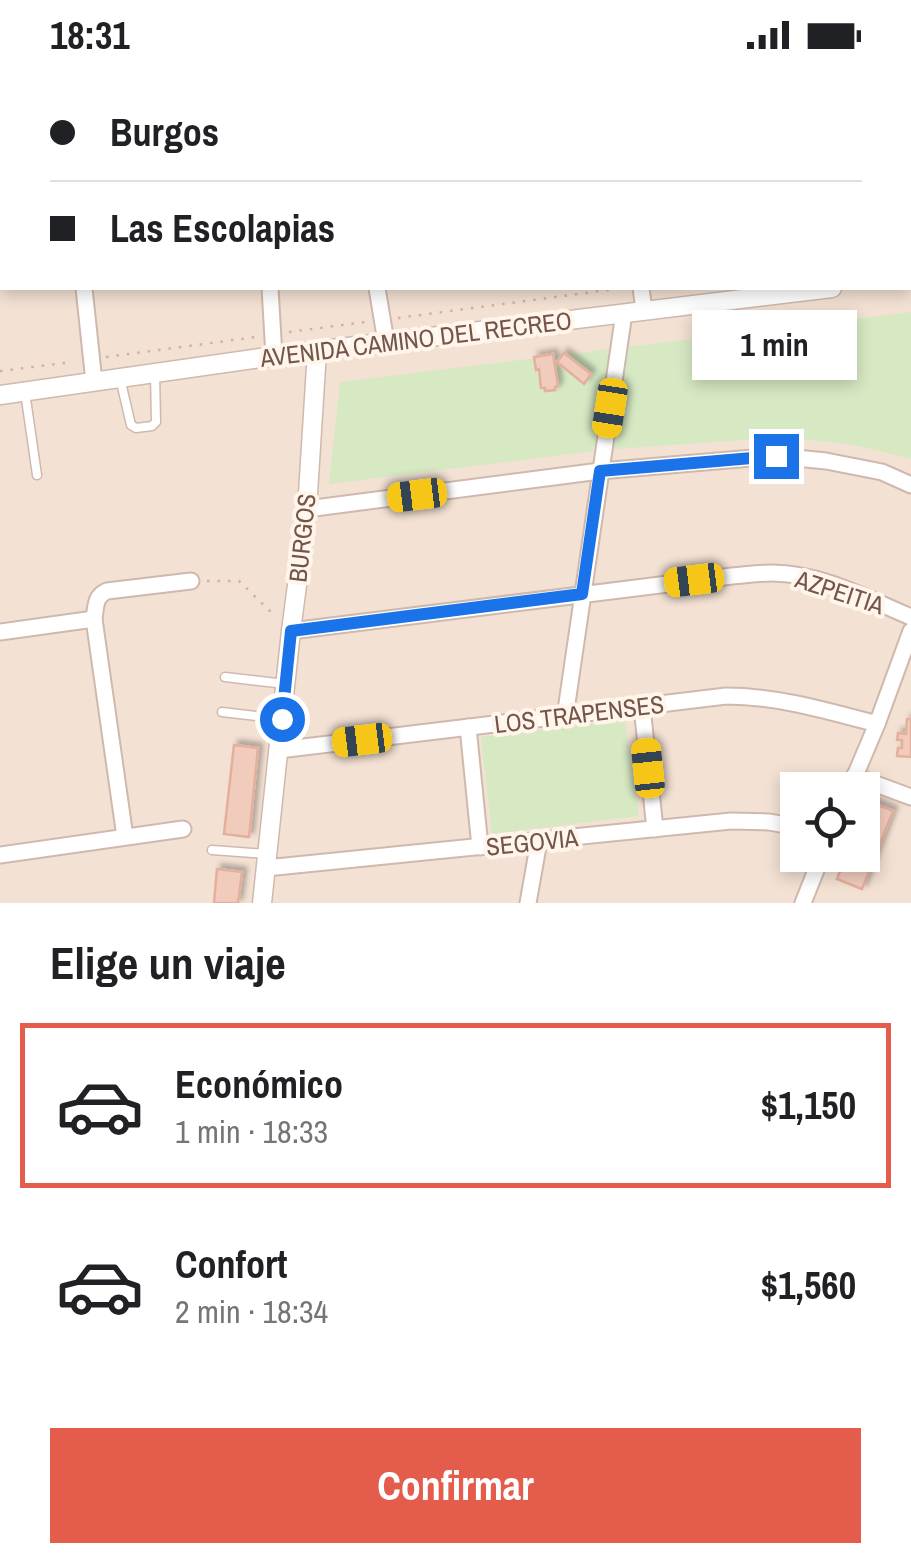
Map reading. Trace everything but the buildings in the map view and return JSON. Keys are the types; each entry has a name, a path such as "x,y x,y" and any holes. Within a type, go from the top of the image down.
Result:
{"street":[{"path":"84,290 94,382"},
{"path":"270,290 274,356"},
{"path":"377,290 386,342"},
{"path":"641,290 644,310"},
{"name":"AVENIDA CAMINO DEL RECREO","path":"0,395 644,310 750,292 791,290"},
{"path":"565,716 624,312"},
{"name":"BURGOS","path":"262,903 307,510 317,351"},
{"path":"307,510 600,471 788,456 882,472 911,485"},
{"name":"AZPEITIA","path":"291,631 775,572 842,588 911,617"},
{"path":"125,837 94,619 96,600 107,591 191,581"},
{"path":"0,632 94,619"},
{"path":"857,772 911,632"},
{"name":"LOS TRAPENSES","path":"279,750 726,696 750,696 878,724"},
{"path":"642,706 655,829"},
{"path":"468,727 480,847"},
{"path":"880,790 911,797"},
{"name":"SEGOVIA","path":"267,861 480,847 750,821 780,825"},
{"path":"0,855 183,829"},
{"path":"528,903 539,841"},
{"path":"803,903 815,872"}],"lane":[{"path":"120,378 131,424 136,428 152,426 156,422 155,373"},
{"path":"25,392 37,475"},
{"path":"225,677 286,684"},
{"path":"222,712 282,719"},
{"path":"212,850 267,861"}],"path":[{"path":"0,371 614,290"},
{"path":"191,581 239,582 291,631"}],"shaded area":[{"path":"0,290 911,290 911,903 0,903"}],"green space":[{"path":"911,312 911,459 855,445 785,437 601,450 329,484 340,382"},
{"path":"625,720 639,816 492,834 481,737"}],"route":[{"path":"282,719 291,631 582,594 600,471 776,456"}]}
